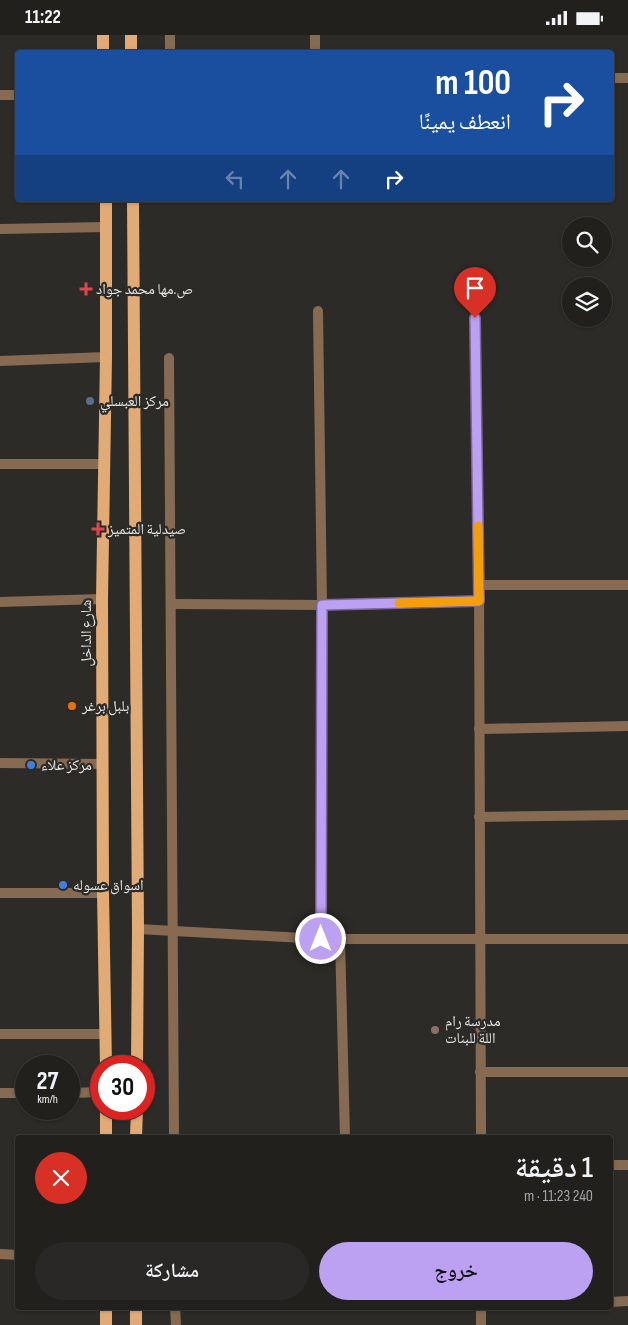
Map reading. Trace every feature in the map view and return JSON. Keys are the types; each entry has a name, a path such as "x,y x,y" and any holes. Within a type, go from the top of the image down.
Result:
{"main road":[{"path":"103,35 103,50"},
{"path":"131,35 131,50"},
{"name":"شارع الداخل","path":"106,202 106,357 102,599 103,893 106,1055"},
{"path":"133,202 138,929 137,1055"},
{"path":"106,1120 106,1135"},
{"path":"136,1135 137,1120"},
{"path":"106,1310 106,1325"},
{"path":"136,1310 136,1325"}],"street":[{"path":"170,35 170,50"},
{"path":"315,35 315,50"},
{"path":"614,78 628,78"},
{"path":"0,95 15,95"},
{"path":"0,229 106,227"},
{"path":"318,311 322,605 321,939"},
{"path":"475,318 479,585 481,1135"},
{"path":"0,361 106,357"},
{"path":"169,358 174,1135"},
{"path":"0,463 104,464"},
{"path":"479,585 628,585"},
{"path":"0,601 102,599"},
{"path":"171,603 322,605 479,601"},
{"path":"479,729 628,726"},
{"path":"0,763 102,764"},
{"path":"479,817 628,815"},
{"path":"0,893 103,893"},
{"path":"138,929 321,939 628,939"},
{"path":"340,939 345,1135"},
{"path":"0,1034 106,1034"},
{"path":"480,1072 628,1072"},
{"path":"0,1093 15,1093"},
{"path":"613,1165 628,1165"},
{"path":"0,1254 15,1255"},
{"path":"613,1302 628,1301"},
{"path":"176,1310 176,1325"},
{"path":"481,1310 481,1325"}],"slow traffic":[{"path":"399,603 479,601 478,526"}],"place":[{"name":"ص.مها محمد جواد","path":"86,289"},
{"name":"مركز العبسلي","path":"90,401"},
{"name":"صيدلية المتميز","path":"98,529"},
{"name":"بلبل برغر","path":"72,706"},
{"name":"مركز علاء","path":"31,765"},
{"name":"اسواق عسوله","path":"63,885"},
{"name":"مدرسة رام اللة للبنات","path":"435,1030"}],"route":[{"path":"321,939 322,605 479,601 475,318"}]}
